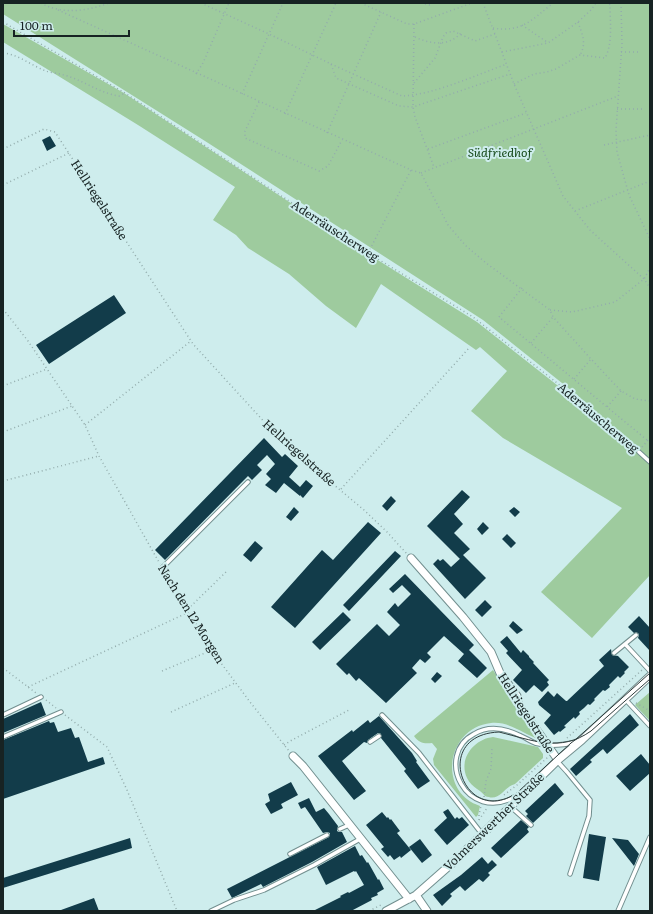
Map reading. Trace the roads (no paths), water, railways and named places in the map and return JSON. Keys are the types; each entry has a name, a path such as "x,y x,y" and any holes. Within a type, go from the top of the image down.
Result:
{"street":[{"name":"Hellriegelstraße","path":"411,558 463,617 491,652 500,673 516,696 519,706 557,760"},
{"name":"Volmerswerther Straße","path":"386,911 416,895 482,834 557,760 582,740 650,676"},
{"path":"293,756 303,766 348,825 409,899"},
{"path":"416,895 427,911"}],"lane":[{"name":"Aderräuscherweg","path":"638,452 650,462"},
{"path":"162,568 248,482"},
{"path":"614,653 636,635"},
{"path":"625,644 650,671"},
{"path":"3,715 41,697"},
{"path":"625,699 650,726"},
{"path":"3,737 61,712"},
{"path":"382,714 391,726 419,753 482,834"},
{"path":"533,784 516,797 505,801 499,803 482,802 470,796 464,789 456,767 458,753 464,742 469,737 491,729 505,730 534,743 555,746 582,740"},
{"path":"370,742 379,736"},
{"path":"557,760 590,800 589,816 570,874"},
{"path":"511,806 531,825"},
{"path":"340,829 348,825"},
{"path":"290,854 327,835"},
{"path":"618,911 650,837"},
{"path":"211,911 234,900 264,890 314,865 360,839"}],"tram line":[{"path":"650,673 575,740 571,743 519,791 500,800 484,800 471,791 462,778 460,763 465,748 477,737 499,732 546,743 568,742 580,738 591,731 650,679"}],"park label":[{"name":"Südfriedhof","path":"500,153"}]}
